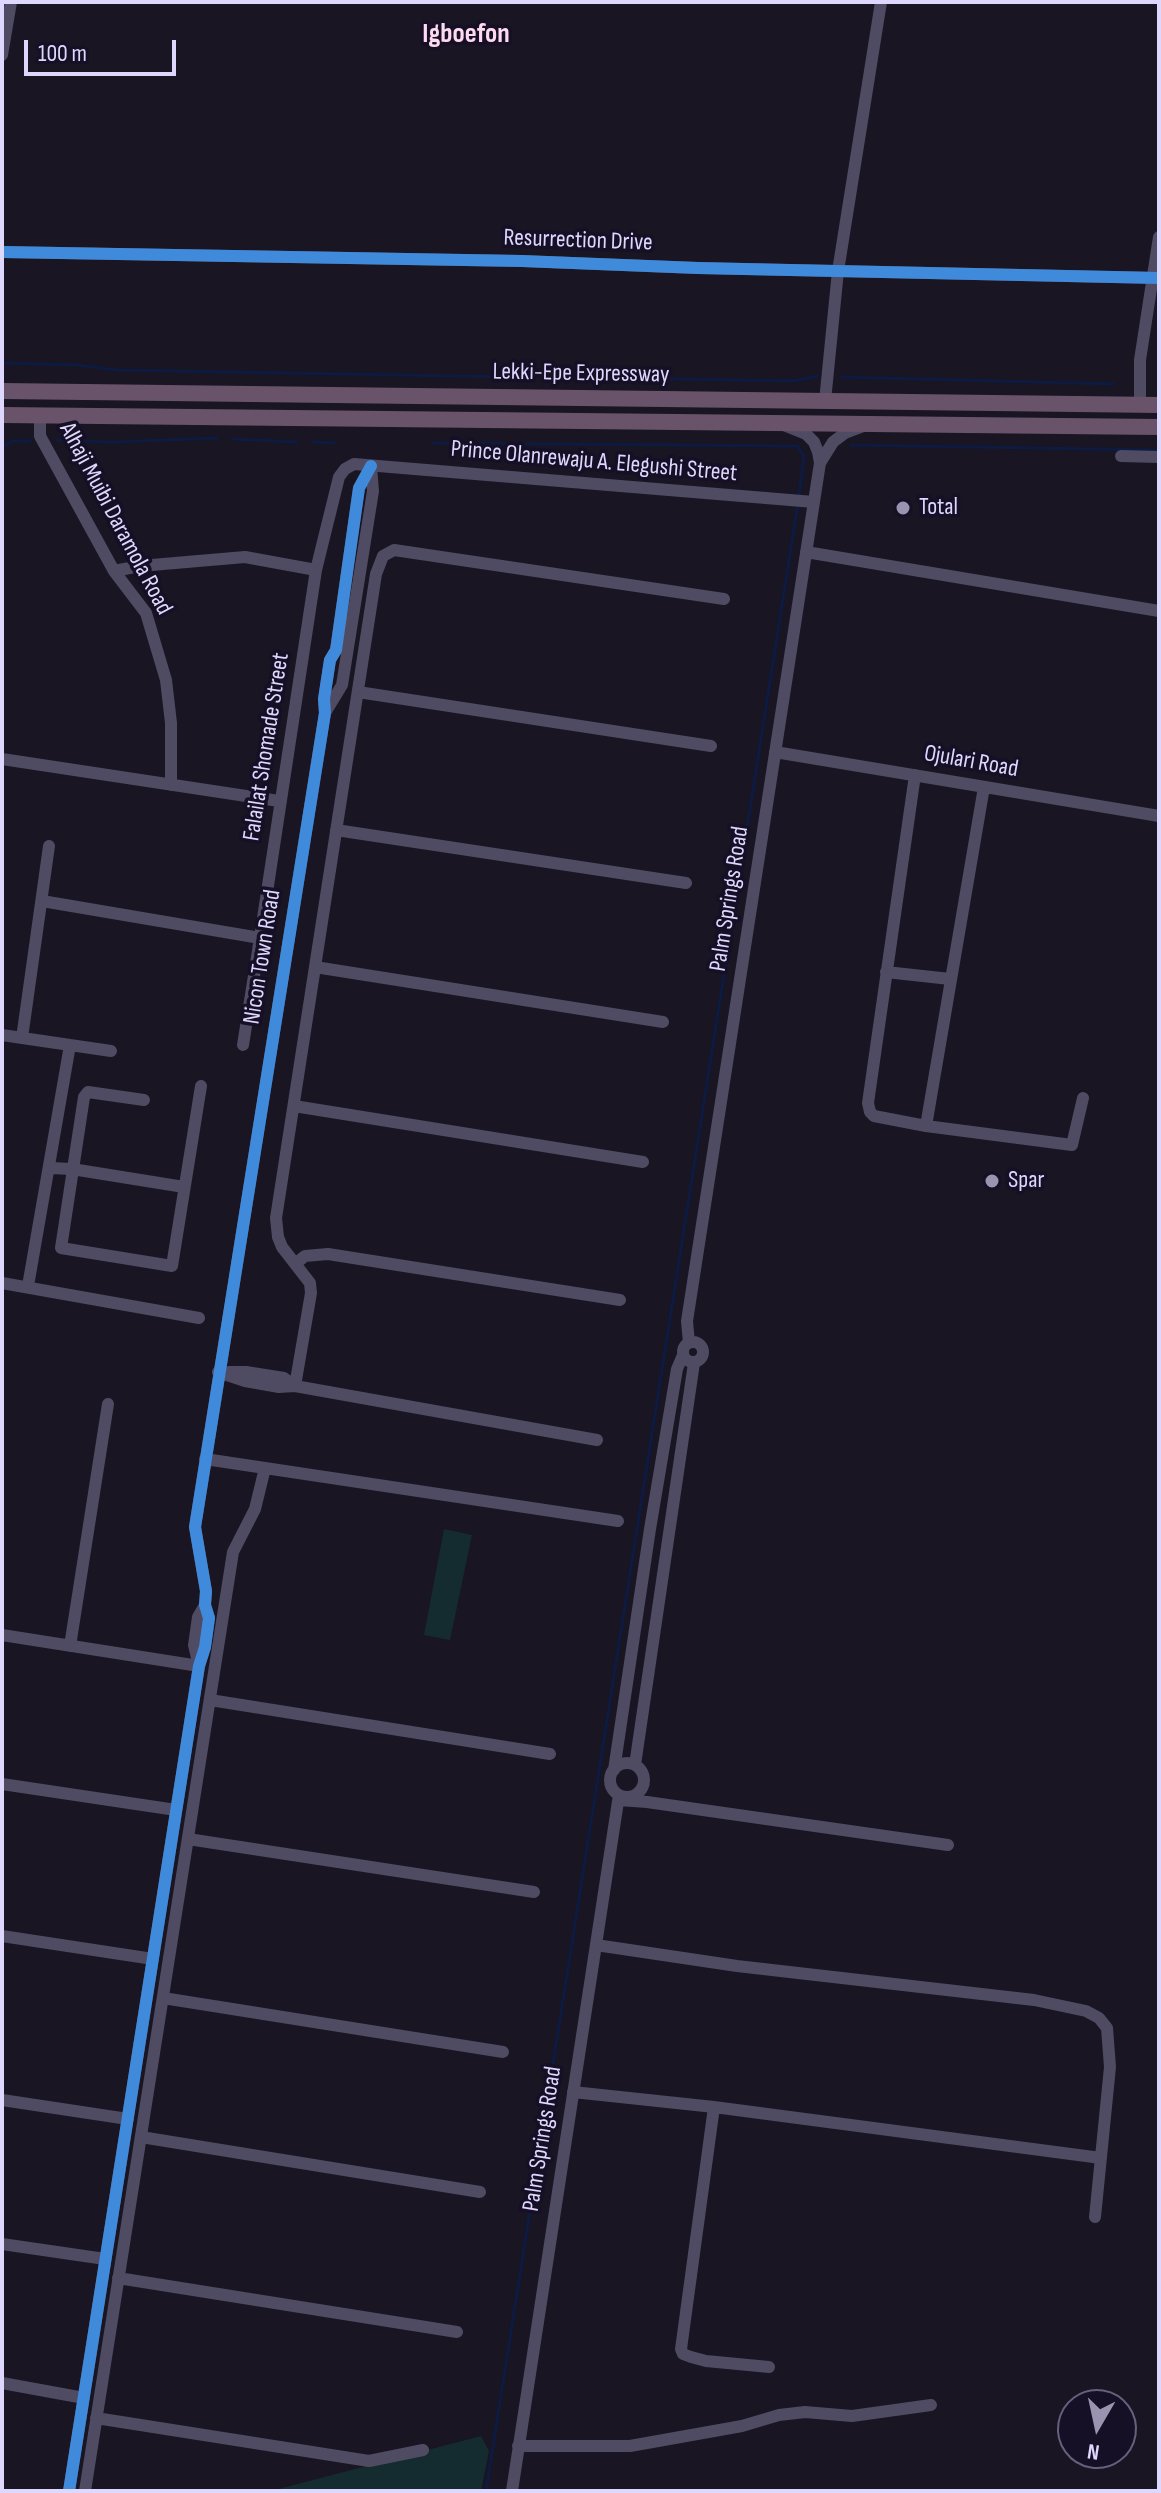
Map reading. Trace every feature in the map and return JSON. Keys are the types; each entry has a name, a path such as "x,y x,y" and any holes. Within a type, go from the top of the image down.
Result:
{"highway":[{"name":"Lekki-Epe Expressway","path":"4,391 1159,405"},
{"name":"Lekki-Epe Expressway","path":"6,416 1159,427"}],"street":[{"path":"2,55 11,2"},
{"path":"825,401 838,271 881,2"},
{"path":"1140,405 1140,360 1156,278 1159,237"},
{"name":"Resurrection Drive","path":"2,252 522,261 1156,278"},
{"name":"Alhaji Muibi Daramola Road","path":"40,415 40,436 114,571 146,613 166,680 171,723 171,785"},
{"path":"771,422 806,434 814,442 820,463"},
{"path":"820,463 833,442 845,433 872,423"},
{"path":"1121,456 1159,457"},
{"name":"Palm Springs Road","path":"689,1343 689,1307 806,552 804,501 820,463"},
{"name":"Falailat Shomade Street","path":"243,1045 316,570 339,477 354,464 371,466"},
{"name":"Prince Olanrewaju A. Elegushi Street","path":"371,466 804,501"},
{"name":"Nicon Town Road","path":"325,713 342,685 342,651 359,488 371,466"},
{"path":"295,1386 311,1293 310,1283 287,1256 278,1237 276,1218 376,574 383,556 394,550 724,599"},
{"path":"806,552 1159,611"},
{"path":"114,571 245,557 316,570"},
{"name":"Nicon Town Road","path":"69,2491 209,1618 195,1527 205,1459 325,713 330,660 342,651"},
{"path":"327,683 342,685"},
{"path":"358,692 711,746"},
{"name":"Ojulari Road","path":"775,752 1159,816"},
{"path":"2,759 279,801"},
{"path":"915,775 868,1103 870,1112 874,1116 926,1126 1072,1145 1083,1098"},
{"path":"926,1126 984,787"},
{"path":"336,830 686,883"},
{"path":"22,1038 49,846"},
{"path":"42,901 260,938"},
{"path":"315,967 663,1022"},
{"path":"886,972 950,979"},
{"path":"2,1035 111,1051"},
{"path":"28,1286 70,1045"},
{"path":"144,1100 88,1092 84,1097 61,1248 172,1266 201,1086"},
{"path":"294,1106 643,1162"},
{"path":"50,1168 184,1187"},
{"path":"295,1264 305,1256 328,1254 620,1300"},
{"path":"2,1283 199,1318"},
{"path":"619,1798 612,1786 611,1775 677,1369 688,1359 702,1358 703,1351 696,1343 689,1343 683,1348 688,1359 635,1765"},
{"path":"218,1372 246,1372 284,1378 295,1386 597,1440"},
{"path":"70,1646 108,1404"},
{"path":"205,1459 618,1521"},
{"path":"85,2491 233,1552 255,1509 265,1468"},
{"path":"2,1635 199,1666"},
{"path":"210,1700 550,1754"},
{"path":"614,1770 624,1764 635,1765 642,1772 642,1788 635,1795 619,1798"},
{"path":"2,1784 176,1810"},
{"path":"619,1798 948,1845"},
{"name":"Palm Springs Road","path":"512,2491 619,1798"},
{"path":"188,1839 534,1892"},
{"path":"2,1936 153,1959"},
{"path":"596,1945 737,1966 1034,2000 1086,2011 1099,2018 1107,2028 1110,2067 1095,2217"},
{"path":"163,1998 503,2052"},
{"path":"573,2092 714,2107 1101,2158"},
{"path":"2,2100 128,2119"},
{"path":"714,2107 681,2349 683,2354 706,2361 769,2367"},
{"path":"141,2137 480,2192"},
{"path":"2,2244 105,2259"},
{"path":"118,2278 457,2332"},
{"path":"2,2383 84,2398"},
{"path":"518,2446 630,2446 742,2426 779,2415 805,2412 852,2416 931,2405"},
{"path":"96,2418 369,2461 423,2450"}],"green space":[{"path":"444,1529 472,1535 450,1640 424,1635"},
{"path":"481,2436 489,2451 481,2491 271,2491"}],"waterway":[{"path":"2,363 78,365 117,370 513,377"},
{"path":"558,377 794,381 817,376"},
{"path":"841,377 1114,384"},
{"path":"57,440 113,442 217,438"},
{"path":"232,439 297,442"},
{"path":"2,451 13,441 30,441"},
{"path":"313,442 336,443"},
{"path":"433,443 797,446 804,456 799,496"},
{"path":"851,445 1156,450"},
{"path":"486,2491 798,503"}],"cycle path":[{"path":"2,252 522,261 1159,278"},
{"path":"69,2491 209,1618 195,1527 325,713 330,660 336,650 359,488 371,466"}],"place":[{"name":"Total","path":"903,508"},
{"name":"Spar","path":"992,1181"}],"district":[{"name":"Igboefon","path":"466,35"}]}
